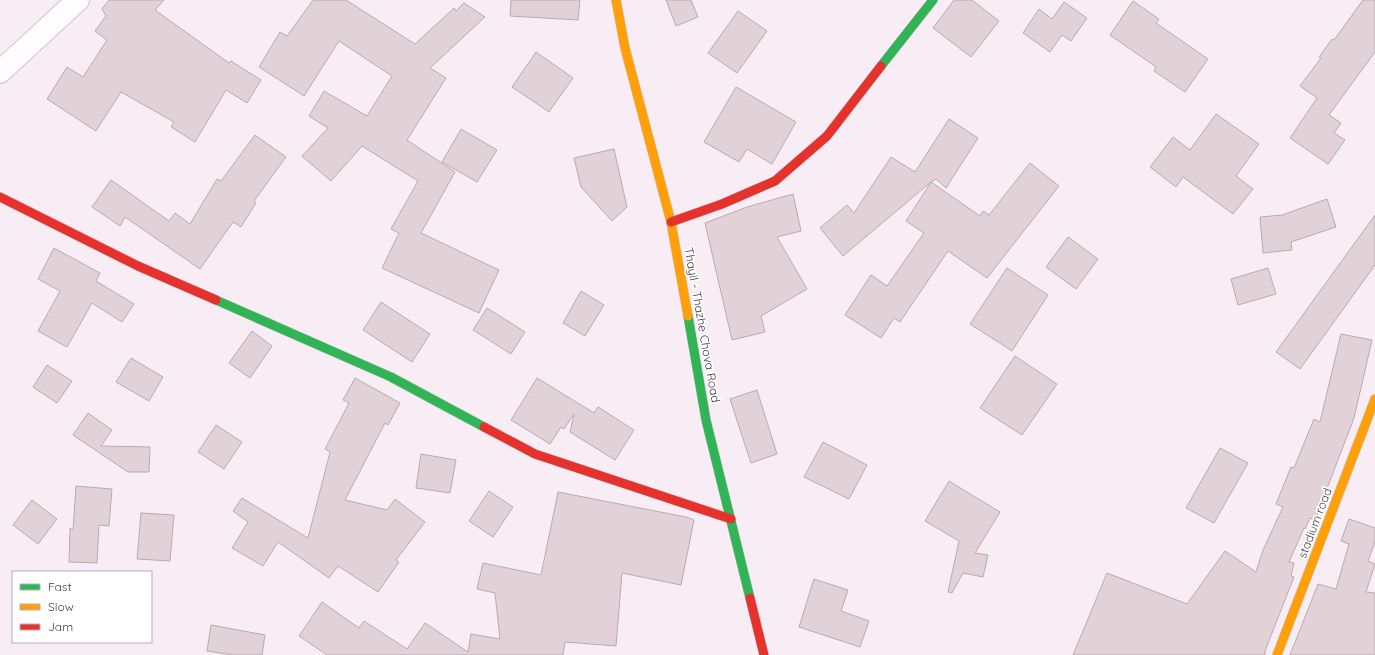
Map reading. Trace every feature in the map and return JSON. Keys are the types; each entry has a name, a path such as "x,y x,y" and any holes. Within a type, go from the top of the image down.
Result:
{"street":[{"path":"0,72 78,0"},
{"name":"Thayil - Thazhe Chova Road","path":"616,0 625,48 671,222 706,420 764,655"},
{"path":"671,222 722,204 774,181 827,136 933,0"},
{"path":"0,197 138,266 391,377 535,454 731,520"},
{"name":"stadium road","path":"1276,655 1375,399"}],"building":[{"path":"109,0 164,0 155,10 229,63 231,61 261,80 247,103 226,90 195,142 171,127 174,122 121,92 96,131 47,99 67,67 83,77 107,40 95,31 106,16 102,9"},
{"path":"313,0 346,0 415,44 454,8 456,11 464,3 485,17 430,68 446,78 407,140 455,172 421,233 499,270 479,313 382,268 399,233 391,229 418,181 362,146 331,181 302,156 328,128 309,116 324,91 367,116 392,76 339,41 304,96 259,67 280,32 287,36"},
{"path":"511,0 580,0 578,20 510,16"},
{"path":"666,0 691,0 698,17 676,26"},
{"path":"954,0 972,0 999,21 971,57 933,28"},
{"path":"1363,0 1375,0 1375,52 1329,115 1341,123 1334,133 1345,140 1328,164 1290,138 1317,98 1300,86 1321,58 1319,57 1332,39 1334,40"},
{"path":"1133,1 1159,19 1156,23 1208,59 1185,92 1154,71 1156,67 1110,35"},
{"path":"1064,2 1087,18 1071,41 1062,35 1050,52 1023,33 1039,9 1052,19"},
{"path":"738,11 767,31 737,73 708,53"},
{"path":"536,52 573,78 549,112 512,87"},
{"path":"736,87 796,122 772,164 747,149 739,162 704,142"},
{"path":"1216,114 1259,144 1236,176 1253,189 1233,214 1183,177 1176,187 1150,167 1173,137 1190,150"},
{"path":"949,119 978,138 946,188 936,179 843,256 820,228 847,205 854,213 891,157 915,172"},
{"path":"461,129 497,150 477,182 442,162"},
{"path":"255,135 286,157 254,201 256,203 241,227 233,222 200,269 125,217 120,226 92,207 111,180 169,221 175,213 190,224 217,179 221,181"},
{"path":"614,149 627,207 612,221 581,187 574,158"},
{"path":"1030,163 1059,186 987,278 948,251 900,322 894,318 881,338 845,315 871,275 887,286 924,233 906,221 931,182 980,216 983,211 989,215"},
{"path":"793,194 801,231 777,237 807,289 761,316 765,332 732,340 705,223 747,207"},
{"path":"1327,199 1336,227 1291,242 1292,250 1263,253 1260,217 1282,215"},
{"path":"1375,215 1375,265 1300,369 1276,352"},
{"path":"1068,237 1098,259 1076,289 1046,267"},
{"path":"54,248 100,273 96,281 134,304 122,322 92,303 67,347 38,331 60,291 38,279"},
{"path":"1007,268 1048,295 1012,351 970,324"},
{"path":"1268,268 1276,294 1238,305 1231,279"},
{"path":"581,291 604,305 585,336 563,323"},
{"path":"381,302 430,334 412,362 363,330"},
{"path":"487,308 525,332 511,354 473,330"},
{"path":"252,331 272,346 250,378 229,363"},
{"path":"1341,334 1372,340 1354,418 1315,520 1310,518 1289,562 1294,563 1291,576 1294,577 1265,651 1265,655 1073,655 1107,573 1187,604 1225,551 1256,572 1263,550 1283,507 1276,504 1291,467 1294,468 1314,419 1320,422"},
{"path":"1015,356 1057,384 1022,435 980,408"},
{"path":"131,358 163,377 149,401 116,382"},
{"path":"47,365 72,381 57,403 33,387"},
{"path":"355,378 400,403 388,425 385,423 345,500 387,510 395,499 425,522 396,560 399,562 378,592 338,566 329,578 278,542 263,566 232,548 248,522 233,511 242,498 308,538 330,452 325,449 349,403 343,400"},
{"path":"537,378 594,413 598,407 634,430 615,460 570,432 574,414 564,429 561,427 550,444 511,420"},
{"path":"757,390 777,454 751,463 730,399"},
{"path":"88,413 112,430 101,446 150,447 149,472 128,472 73,435"},
{"path":"216,425 242,442 224,469 198,452"},
{"path":"823,442 867,465 849,499 804,477"},
{"path":"1220,448 1248,463 1214,523 1186,508"},
{"path":"421,454 456,460 450,493 416,488"},
{"path":"949,481 1000,512 975,553 988,555 983,577 963,573 952,593 948,592 959,541 925,521"},
{"path":"76,486 112,489 109,526 99,525 97,563 69,562 70,528 73,530"},
{"path":"489,491 513,507 493,537 469,521"},
{"path":"558,492 686,517 694,520 681,585 622,573 616,646 565,642 563,655 327,655 299,636 322,602 359,628 364,621 407,649 425,623 468,652 471,634 500,639 495,593 477,589 483,563 541,575"},
{"path":"32,500 57,519 38,544 13,525"},
{"path":"141,513 174,515 170,561 137,559"},
{"path":"1349,519 1375,528 1375,542 1368,561 1375,564 1366,592 1375,593 1375,655 1290,655 1318,584 1336,589 1349,544 1341,541"},
{"path":"814,579 848,590 841,611 869,621 860,647 799,627"},
{"path":"211,625 265,635 262,655 232,655 207,651"}],"traffic: fast":[{"path":"881,66 933,0"},
{"path":"216,300 391,377 484,427"},
{"path":"688,316 706,420 750,598"}],"traffic: slow":[{"path":"616,0 625,48 671,222 688,316"},
{"path":"1277,655 1375,399"}],"traffic: jam":[{"path":"671,222 722,204 775,181 827,136 881,66"},
{"path":"0,197 138,266 216,300"},
{"path":"484,427 535,454 731,519"},
{"path":"750,598 764,655"}]}
